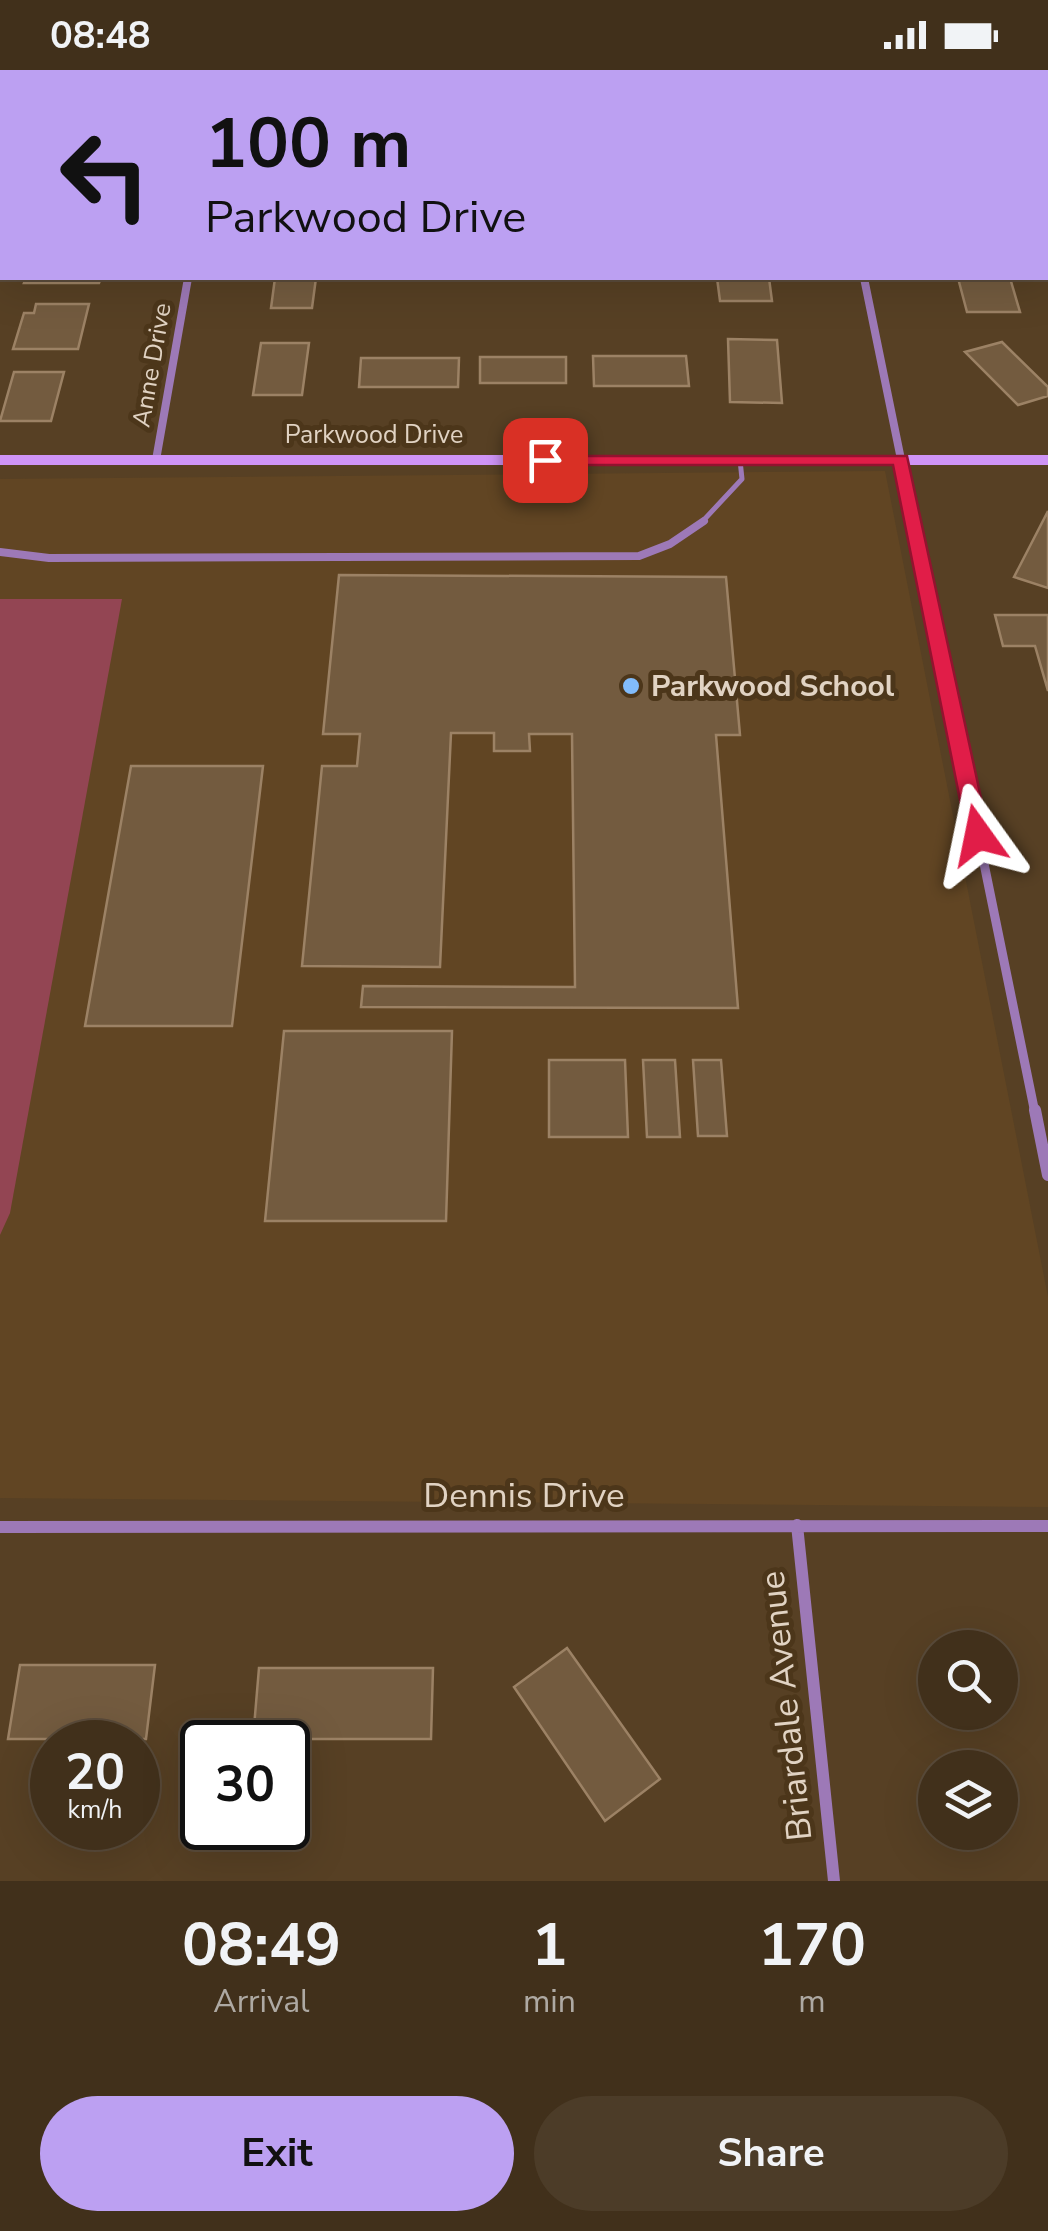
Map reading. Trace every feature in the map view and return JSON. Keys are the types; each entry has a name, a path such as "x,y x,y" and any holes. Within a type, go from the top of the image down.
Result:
{"street":[{"name":"Anne Drive","path":"156,460 188,280"},
{"path":"864,280 1048,1175"},
{"name":"Parkwood Drive","path":"0,460 1048,460"},
{"name":"Briardale Avenue","path":"797,1524 834,1881"},
{"name":"Dennis Drive","path":"0,1526 1048,1526"}],"lane":[{"path":"0,552 49,558 640,556 674,546 730,497 742,480 740,460"}],"shaded area":[{"path":"885,471 1048,1297 1048,1507 0,1498 0,479"},
{"path":"0,599 122,599 10,1213 0,1235"}],"building":[{"path":"25,280 100,280 99,283 24,283"},
{"path":"275,280 316,280 312,308 271,308"},
{"path":"717,280 769,280 772,301 720,301"},
{"path":"959,280 1011,280 1020,312 967,312"},
{"path":"36,304 89,304 78,349 13,349 24,313 34,313"},
{"path":"728,339 777,340 782,403 730,402"},
{"path":"1002,342 1048,387 1048,396 1018,405 965,352"},
{"path":"261,343 309,343 302,395 253,395"},
{"path":"593,356 686,356 689,386 594,386"},
{"path":"480,357 566,357 566,383 480,383"},
{"path":"361,358 459,358 458,387 359,387"},
{"path":"14,372 64,372 51,421 0,421"},
{"path":"1048,511 1048,588 1014,577"},
{"path":"339,575 726,577 740,735 716,735 738,1008 361,1007 363,986 575,987 572,734 529,734 530,751 494,751 494,733 451,733 440,967 302,966 322,766 357,766 360,734 323,734"},
{"path":"995,615 1048,615 1048,691 1035,646 1003,646"},
{"path":"131,766 263,766 232,1026 85,1026"},
{"path":"284,1031 452,1031 446,1221 265,1221"},
{"path":"549,1060 625,1060 628,1137 549,1137"},
{"path":"643,1060 675,1060 680,1137 647,1137"},
{"path":"693,1060 721,1060 727,1136 698,1136"},
{"path":"567,1648 660,1779 605,1821 514,1687"},
{"path":"20,1665 155,1665 148,1720 30,1720 30,1739 8,1739"},
{"path":"259,1668 433,1668 431,1739 310,1739 310,1720 255,1720"}],"place":[{"name":"Parkwood School","path":"631,686"}],"route":[{"path":"545,460 901,460 978,835"}]}
